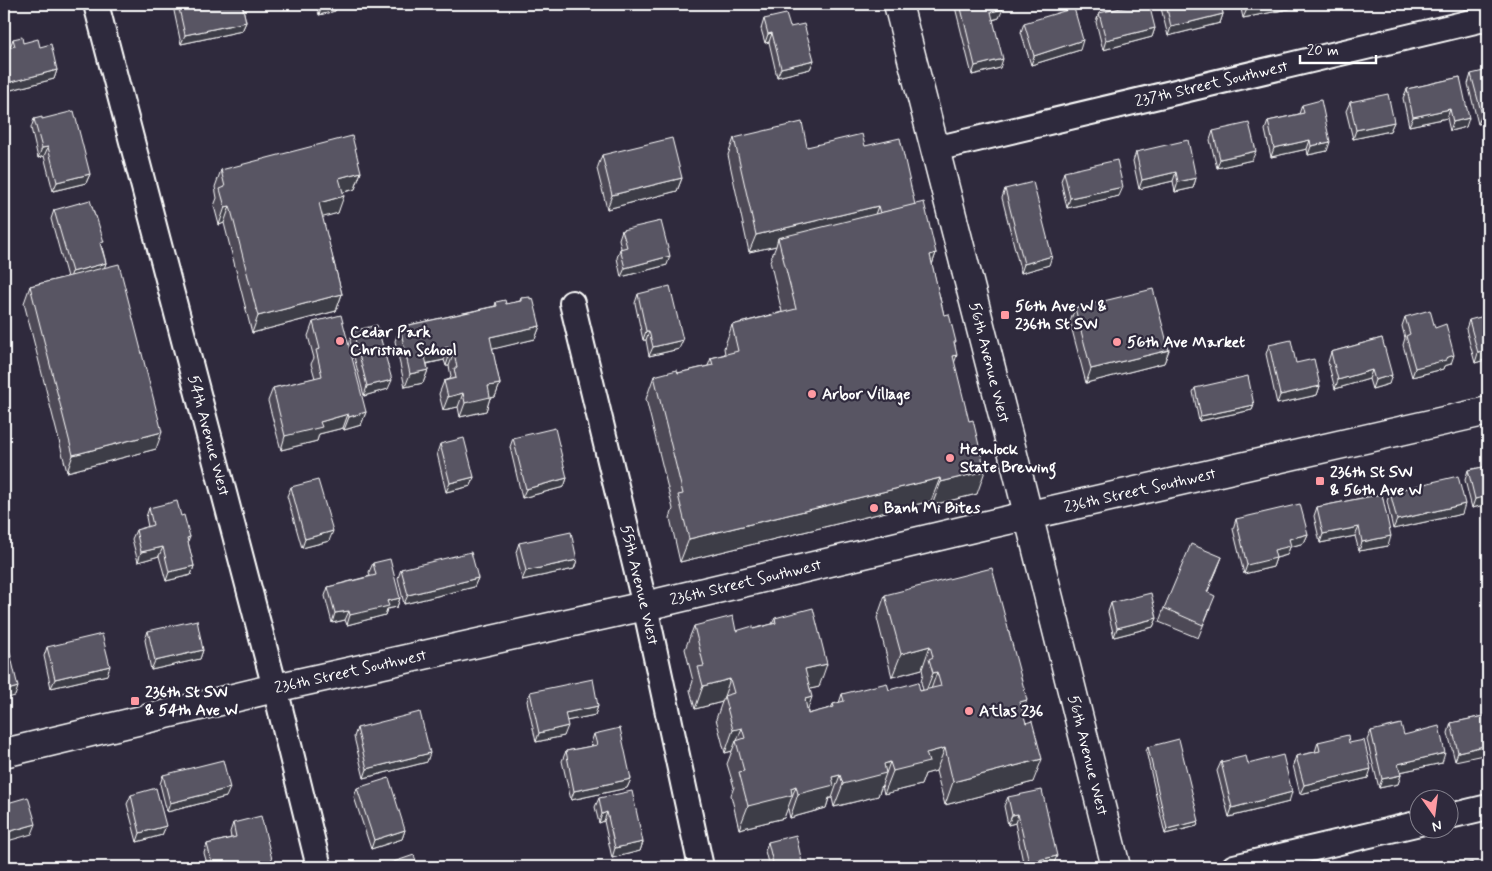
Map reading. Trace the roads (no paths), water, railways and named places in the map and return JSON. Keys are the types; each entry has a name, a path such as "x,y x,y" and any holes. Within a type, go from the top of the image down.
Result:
{"main road":[{"name":"56th Avenue West","path":"898,4 1116,867"},
{"name":"236th Street Southwest","path":"4,753 275,688 645,606 1488,411"}],"street":[{"name":"54th Avenue West","path":"96,4 275,688 319,867"},
{"name":"237th Street Southwest","path":"935,149 1488,18"},
{"name":"55th Avenue West","path":"572,304 645,606 701,867"},
{"path":"1460,814 1488,807"},
{"path":"1234,867 1410,825"}],"place":[{"name":"56th Ave W & 236th St SW","path":"1005,315"},
{"name":"Cedar Park Christian School","path":"340,341"},
{"name":"56th Ave Market","path":"1117,342"},
{"name":"Arbor Village","path":"812,394"},
{"name":"Hemlock State Brewing","path":"950,458"},
{"name":"236th St SW & 56th Ave W","path":"1320,481"},
{"name":"Banh Mi Bites","path":"874,508"},
{"name":"236th St SW & 54th Ave W","path":"135,701"},
{"name":"Atlas 236","path":"969,711"}]}
